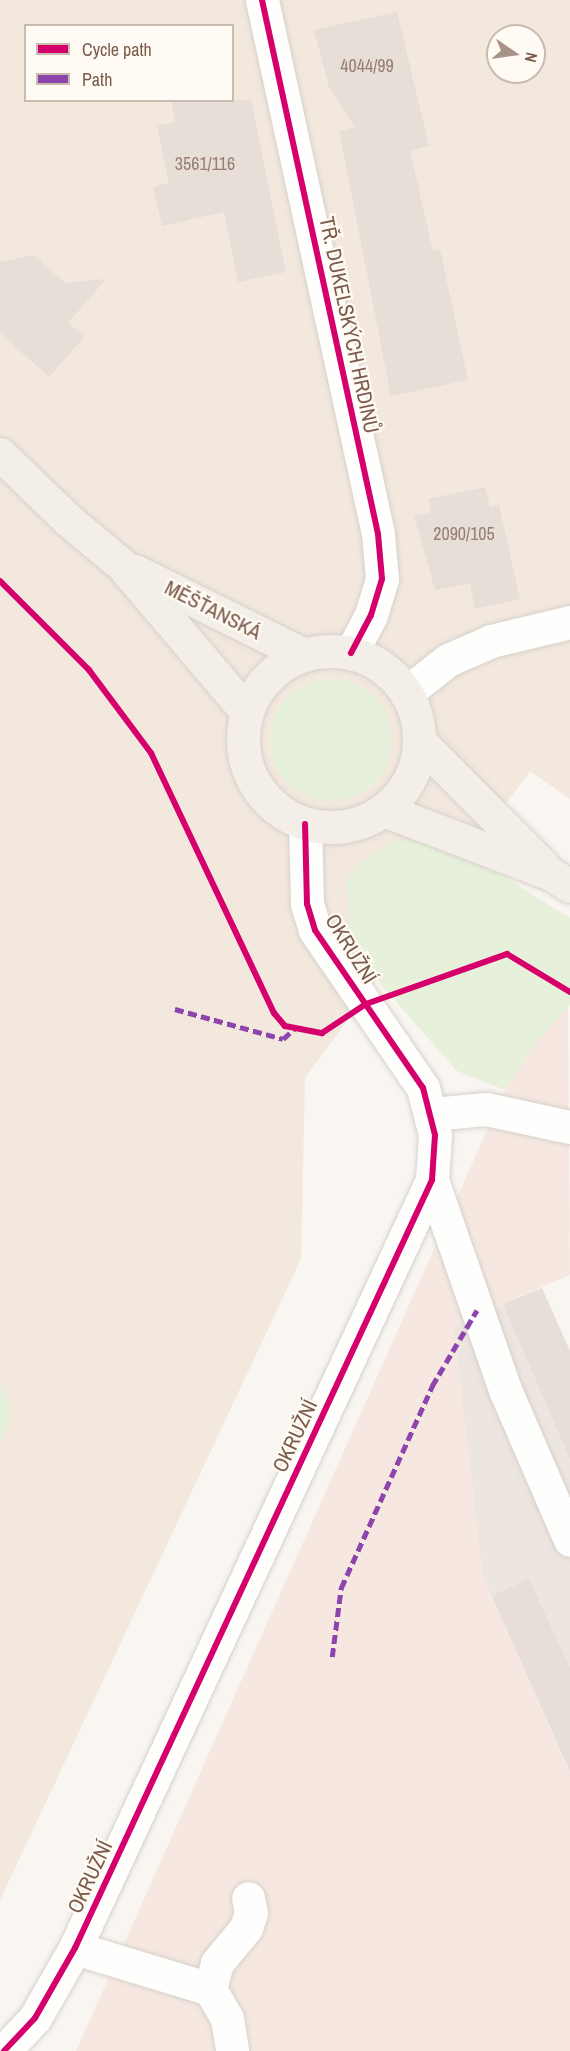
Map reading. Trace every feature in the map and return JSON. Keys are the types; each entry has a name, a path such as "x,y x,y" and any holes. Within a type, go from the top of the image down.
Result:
{"main road":[{"name":"MĚŠŤANSKÁ","path":"0,454 67,519 122,565 247,712"},
{"name":"MĚŠŤANSKÁ","path":"122,565 304,655"},
{"name":"MĚŠŤANSKÁ","path":"420,742 403,791 384,810 346,826 305,824 270,804 249,771 244,752 247,712 260,688 279,668 304,655 351,653 383,668 406,693 420,742 560,880"},
{"name":"MĚŠŤANSKÁ","path":"384,810 560,880"}],"street":[{"name":"TŘ. DUKELSKÝCH HRDINŮ","path":"262,0 378,534 382,579 371,615 351,653"},
{"path":"406,693 448,660 491,642 570,622"},
{"name":"OKRUŽNÍ","path":"4,2051 35,2018 75,1948 432,1180 432,1114 406,1061 315,930 307,904 305,824"},
{"path":"432,1114 486,1109 570,1127"},
{"path":"432,1180 506,1392 570,1540"},
{"path":"210,1989 217,1963 246,1928 251,1913 248,1898"},
{"path":"75,1948 210,1989 227,2018 232,2051"}],"shaded area":[{"path":"0,0 570,0 570,799 530,771 305,1078 301,1259 0,1900"},
{"path":"568,1007 570,1275 503,1304 483,1577 570,1774 570,2051 76,2051 505,1090 537,1041"},
{"path":"542,1288 570,1353 570,1773 483,1577 454,1327"}],"green space":[{"path":"331,679 354,683 374,697 388,717 392,740 388,763 374,783 354,797 331,801 308,797 288,783 274,763 270,740 274,717 288,697 308,683"},
{"path":"416,839 461,850 570,918 570,1005 537,1041 505,1090 457,1071 382,986 350,937 346,881 361,862 390,842"},
{"path":"0,1384 9,1401 9,1426 0,1443"}],"building":[{"path":"397,12 429,146 410,151 433,251 440,249 468,380 391,396 339,131 355,127 329,87 314,30"},
{"path":"251,100 286,272 238,282 224,212 162,226 153,187 169,183 157,126 175,122 171,102"},
{"path":"34,255 65,283 106,279 68,323 85,336 49,377 0,333 0,262"},
{"path":"485,487 490,507 499,505 520,599 475,609 470,583 435,590 414,516 431,512 428,499"},
{"path":"542,1288 570,1351 570,1459 503,1304"},
{"path":"529,1579 570,1668 570,1771 492,1596"}],"marked path":[{"path":"175,1009 283,1039 294,1029"},
{"path":"332,1657 341,1588 432,1386 477,1310"}],"cycle path":[{"path":"262,0 378,534 382,579 371,615 351,653"},
{"path":"0,581 89,670 151,753 274,1013 285,1026 322,1033 366,1004 507,954 570,992"},
{"path":"4,2051 35,2018 75,1948 432,1180 435,1135 423,1088 315,930 307,904 305,824"}]}
